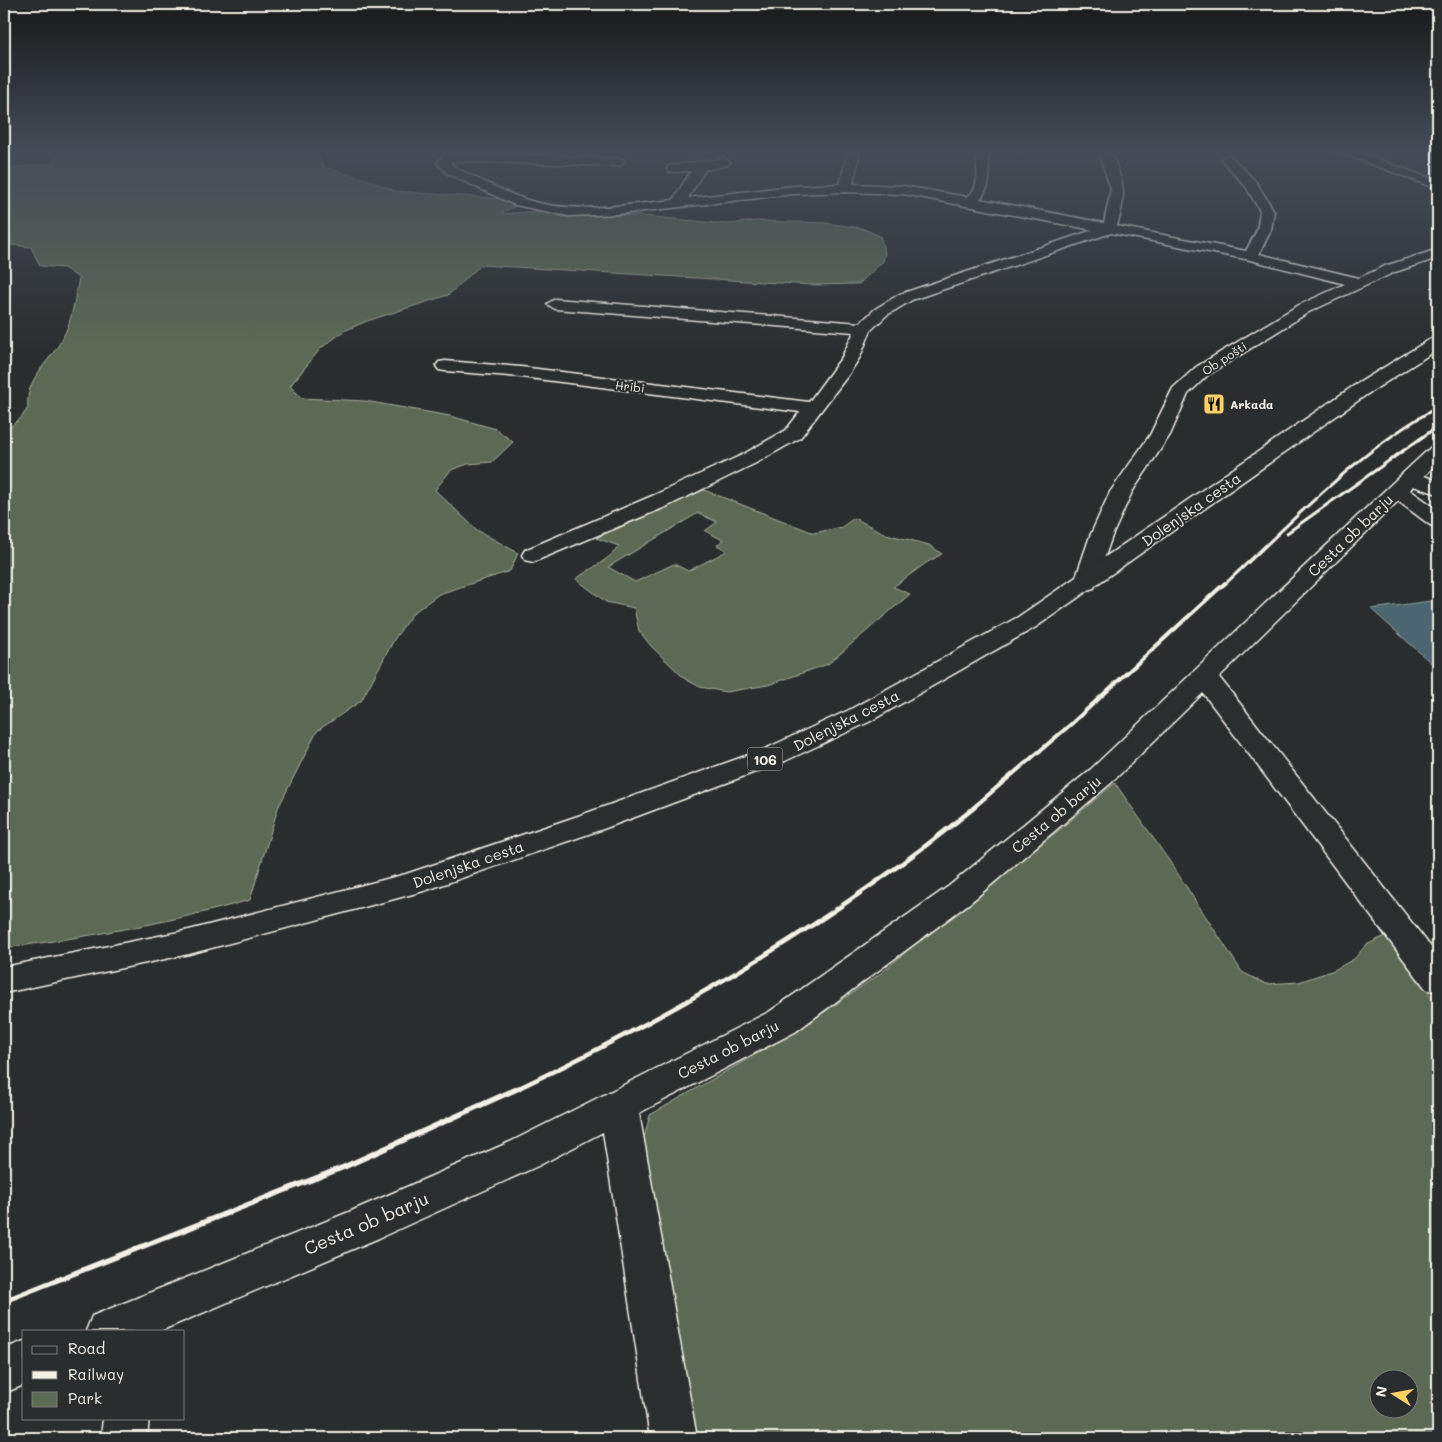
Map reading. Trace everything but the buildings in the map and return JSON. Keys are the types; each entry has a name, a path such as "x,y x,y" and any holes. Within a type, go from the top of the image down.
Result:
{"street":[{"path":"1055,218 1250,256 1362,283"},
{"path":"1109,229 1113,218"},
{"path":"1250,256 1264,230 1266,218"},
{"path":"533,555 660,501 749,459 793,434 815,408 851,357 864,328 881,312 906,297 1109,229"},
{"name":"Ob pošti","path":"1086,583 1101,536 1121,492 1160,435 1180,392 1202,371 1303,309 1390,269 1438,253"},
{"path":"555,304 864,328"},
{"name":"Dolenjska cesta","path":"4,980 189,942 413,883 592,822 766,759 859,716 1027,622 1086,583 1352,396 1438,342"},
{"name":"Hribi","path":"445,366 521,372 815,408"},
{"name":"Cesta ob barju","path":"128,1327 524,1154 618,1104 782,1022 952,900 1101,776 1204,676 1415,485 1438,451"},
{"path":"1415,485 1438,520"},
{"path":"1204,676 1438,980"},
{"path":"618,1104 674,1438"},
{"path":"4,1371 22,1364"},
{"path":"124,1438 126,1420"}],"green space":[{"path":"4,218 667,218 727,224 757,221 825,223 861,228 880,236 885,253 883,261 859,284 813,285 481,265 448,295 367,321 344,331 321,348 290,386 302,398 365,401 450,416 496,429 513,442 492,462 468,464 451,470 435,490 477,530 518,553 510,571 439,594 413,613 395,638 361,701 317,731 278,808 250,900 189,916 128,928 4,948 4,432 21,418 28,408 30,389 38,372 65,334 73,310 79,278 64,268 40,266 31,247 4,244"},
{"path":"704,490 814,533 842,527 854,518 886,534 929,545 942,554 893,587 910,594 828,664 768,685 726,692 700,687 685,679 651,646 639,631 634,608 606,602 576,579 605,560 619,546 596,538","holes":["698,513 717,522 705,531 723,540 717,545 727,551 688,571 674,564 635,582 608,567"]},
{"path":"1115,783 1172,865 1242,972 1266,984 1299,982 1334,970 1354,959 1366,945 1385,936 1438,1006 1438,1438 691,1438 658,1256 643,1142 650,1115 798,1030 881,973 987,883 1059,830"}],"water":[{"path":"1438,600 1438,669 1371,609"}],"railway":[{"path":"1224,585 1352,466 1408,425 1438,407"},
{"path":"1287,533 1438,426"},
{"path":"973,808 1070,725 1225,583"},
{"path":"519,1088 637,1028 754,962 867,888 922,849 975,807"},
{"path":"4,1301 344,1167 519,1088"}],"place":[{"name":"Arkada","path":"1214,404"}]}
